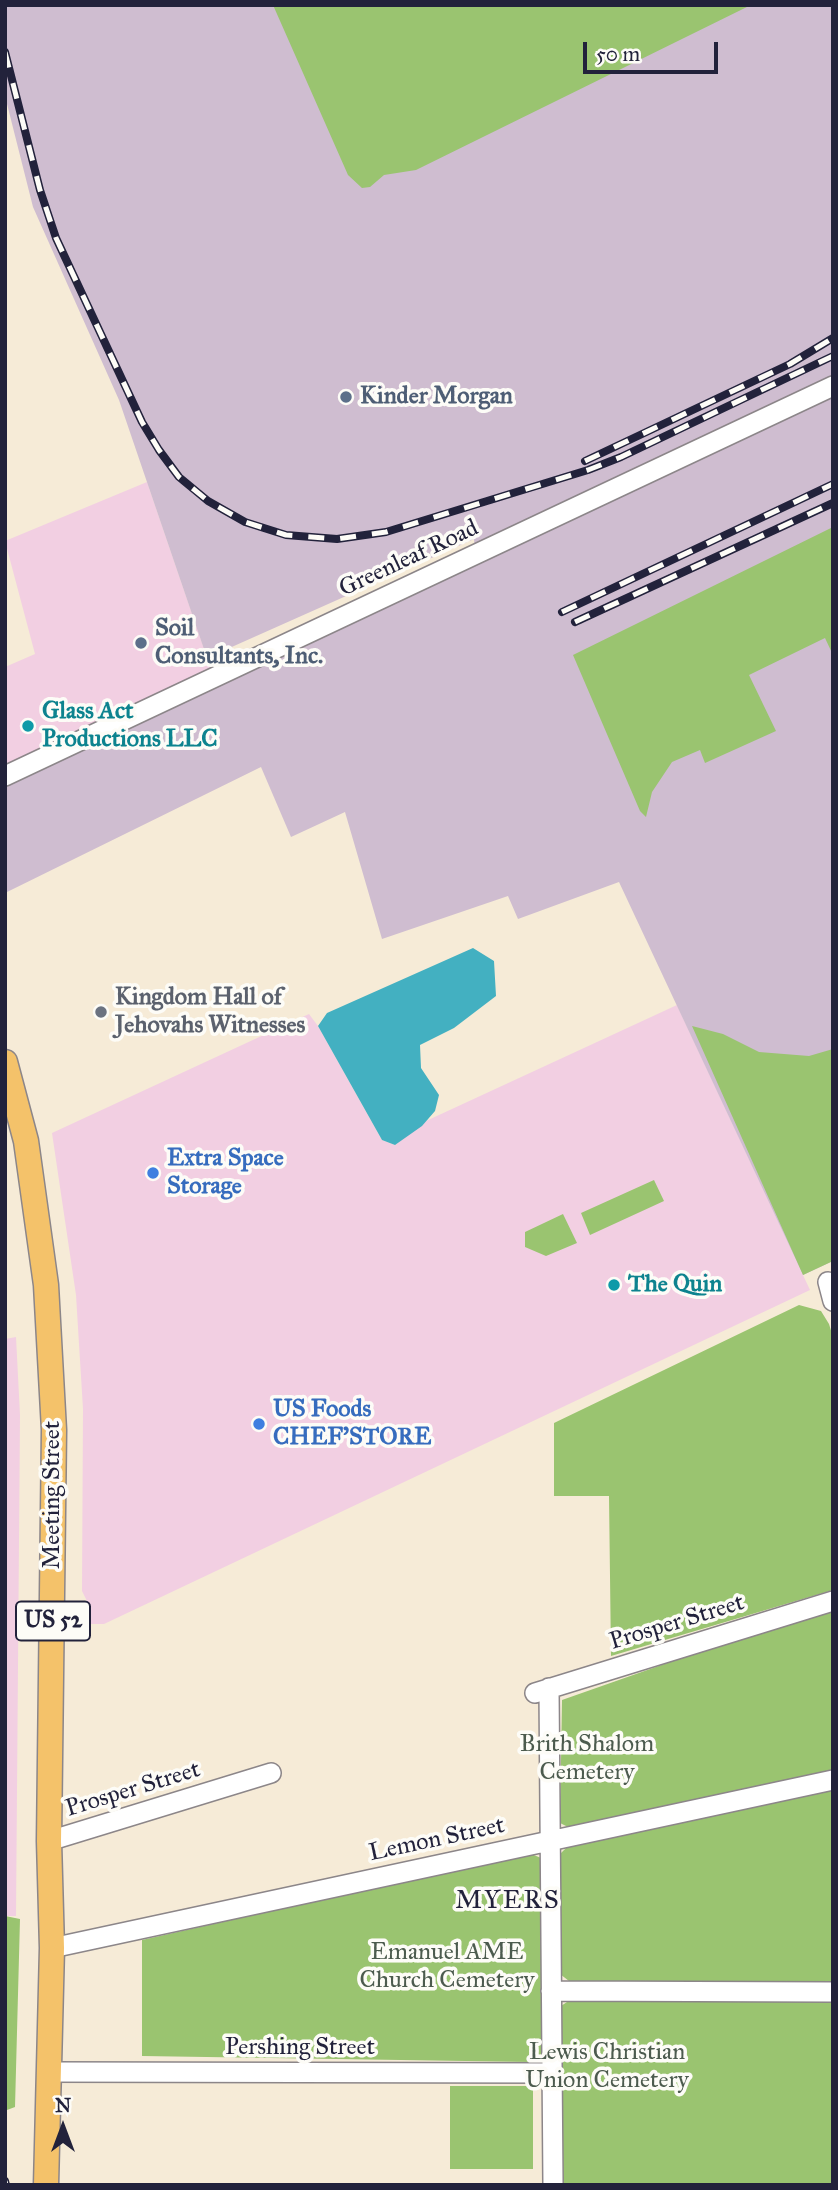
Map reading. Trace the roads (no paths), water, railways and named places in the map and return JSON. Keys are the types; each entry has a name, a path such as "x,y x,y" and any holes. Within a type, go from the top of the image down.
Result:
{"main road":[{"name":"Meeting Street","path":"5,1062 26,1141 50,1331 54,1451 49,1841 52,1948 46,2185"}],"street":[{"name":"Greenleaf Road","path":"5,776 833,386"},
{"path":"828,1282 833,1301"},
{"name":"Prosper Street","path":"551,1840 542,1691 833,1601"},
{"name":"Prosper Street","path":"49,1841 271,1773"},
{"name":"Lemon Street","path":"52,1948 833,1780"},
{"path":"551,1840 553,2185"},
{"path":"551,1991 833,1992"},
{"name":"Pershing Street","path":"48,2072 553,2073"}],"water":[{"path":"473,948 494,961 496,996 454,1028 420,1045 421,1068 439,1095 435,1111 422,1126 395,1145 382,1140 318,1026 327,1013"}],"railway":[{"path":"5,52 40,190 56,238 142,422 179,477 208,501 245,522 286,535 337,539 386,532 588,470 621,457 833,356"},
{"path":"585,461 790,364 833,338"},
{"path":"562,612 833,484"},
{"path":"575,622 833,503"},
{"path":"5,2181 6,2185"}],"place":[{"name":"Kinder Morgan","path":"346,397"},
{"name":"Soil Consultants, Inc.","path":"141,643"},
{"name":"Glass Act Productions LLC","path":"28,726"},
{"name":"Kingdom Hall of Jehovahs Witnesses","path":"101,1012"},
{"name":"Extra Space Storage","path":"153,1173"},
{"name":"The Quin","path":"614,1285"},
{"name":"US Foods CHEF'STORE","path":"259,1424"}],"district":[{"name":"MYERS","path":"508,1902"}],"park label":[{"name":"Brith Shalom Cemetery","path":"587,1759"},
{"name":"Emanuel AME Church Cemetery","path":"447,1967"},
{"name":"Lewis Christian Union Cemetery","path":"607,2067"}]}
